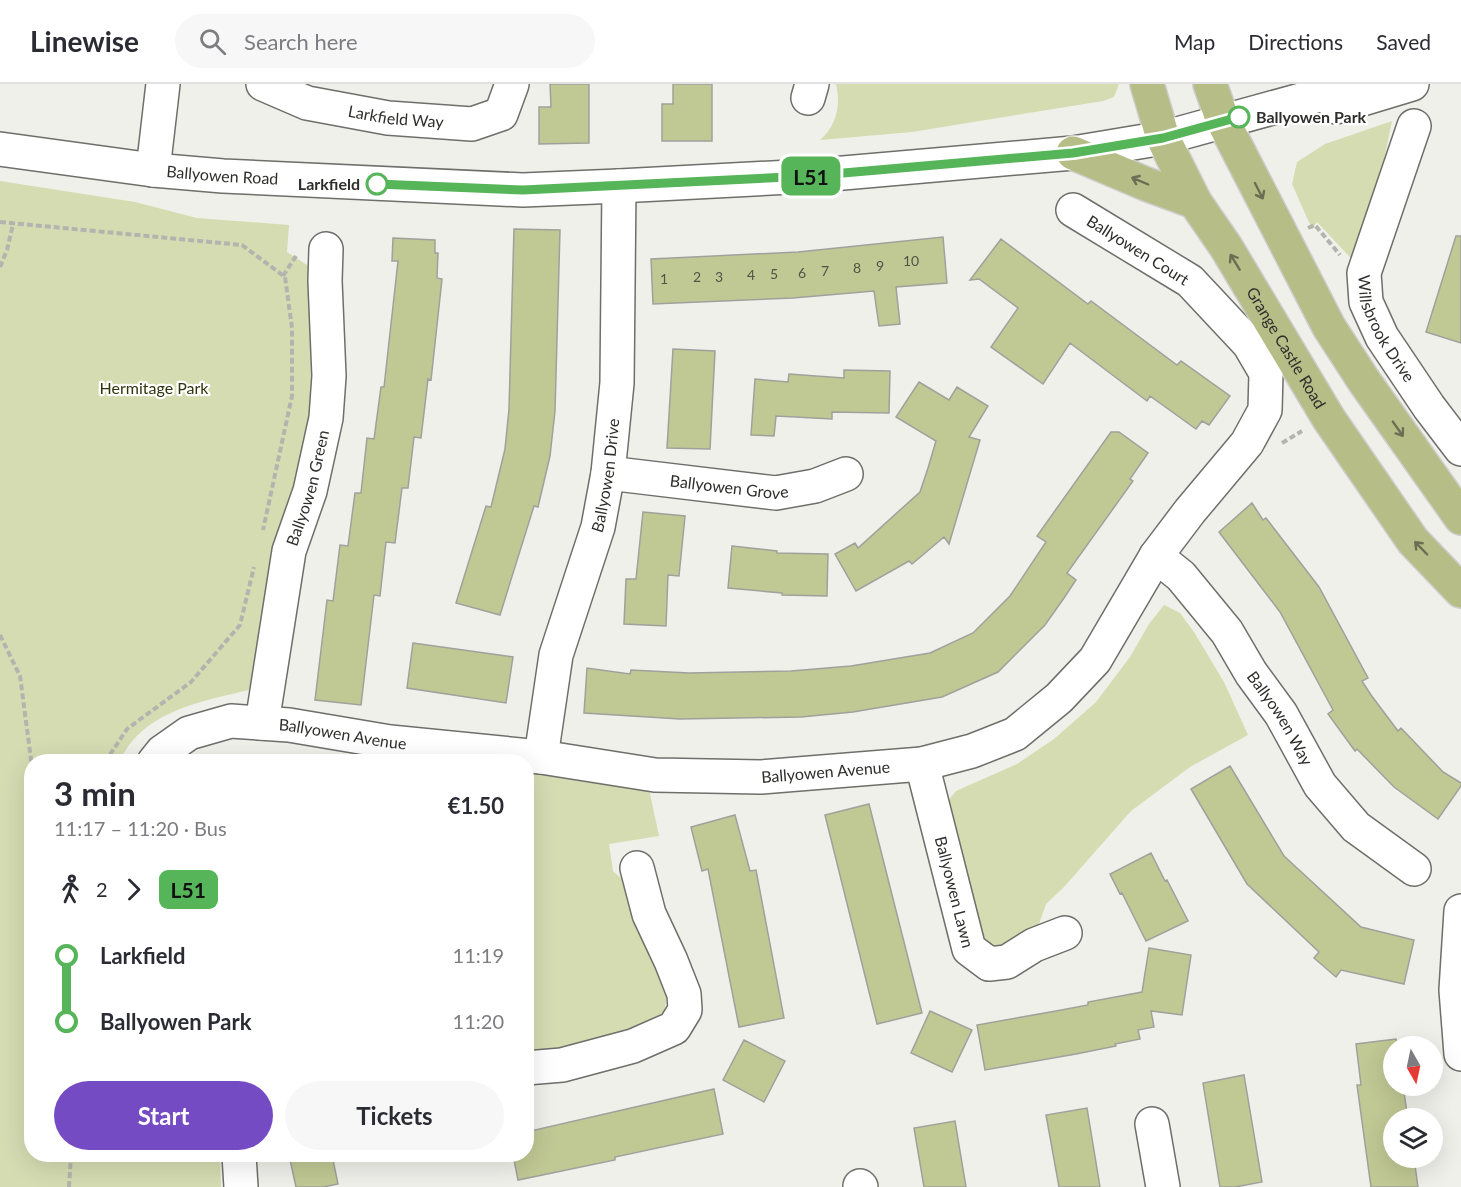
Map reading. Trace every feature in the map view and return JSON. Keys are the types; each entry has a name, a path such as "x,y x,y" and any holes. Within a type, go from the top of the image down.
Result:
{"main road":[{"name":"Grange Castle Road","path":"1147,84 1163,138 1195,202 1226,247 1329,419 1413,541 1461,591"},
{"path":"1210,84 1223,120 1329,327 1364,381 1461,518"},
{"path":"1073,153 1195,202"}],"street":[{"path":"153,170 163,84"},
{"name":"Larkfield Way","path":"263,84 307,103 388,118 472,124 501,114 512,84"},
{"name":"Ballyowen Road","path":"0,149 153,170 376,184 523,190 619,186 809,176 1073,153 1163,138 1359,84"},
{"path":"1243,160 1249,136 1412,84"},
{"name":"Willsbrook Drive","path":"1414,126 1364,273 1366,302 1388,345 1429,407 1461,449"},
{"name":"Ballyowen Drive","path":"541,757 556,655 598,527 608,473 617,383 619,186"},
{"name":"Ballyowen Court","path":"1073,210 1191,281 1249,344 1266,373 1265,410 1247,443"},
{"name":"Ballyowen Green","path":"262,723 289,551 310,491 326,418 329,376 324,280 326,249"},
{"name":"Ballyowen Avenue","path":"534,757 655,775 761,777 922,764 972,751 1015,734 1059,698 1095,660 1156,556 1247,443"},
{"name":"Ballyowen Grove","path":"608,473 776,493 815,486 846,474"},
{"name":"Ballyowen Way","path":"1156,556 1181,576 1227,632 1251,673 1281,714 1320,784 1356,827 1414,869"},
{"name":"Ballyowen Avenue","path":"160,754 189,732 231,721 289,725 454,754"},
{"name":"Ballyowen Lawn","path":"922,764 969,949 989,964 1007,962 1035,945 1065,933"},
{"path":"534,1067 562,1065 633,1046 674,1028 685,1010 684,994 649,914 637,868"},
{"path":"1461,911 1459,991 1461,1054"},
{"path":"1152,1124 1163,1187"},
{"path":"239,1162 241,1187"}],"path":[{"path":"0,222 242,245 285,277 292,328 292,396 262,532"},
{"path":"0,267 13,224"},
{"path":"1304,234 1308,228 1315,225 1344,260"},
{"path":"1282,443 1306,429"},
{"path":"110,754 127,729 191,682 240,625 257,555"},
{"path":"0,635 20,676 30,754"},
{"path":"69,1187 71,1162"}],"green space":[{"path":"836,84 1119,84 1114,97 1103,101 912,132 820,140 834,121 838,107"},
{"path":"1392,121 1361,269 1317,222 1312,229 1292,184 1297,162 1325,144"},
{"name":"Hermitage Park","path":"0,181 135,202 197,218 289,225 287,252 310,267 311,408 249,690 174,711 142,731 124,754 24,754 24,1162 220,1162 221,1187 0,1187"},
{"path":"1164,605 1180,613 1194,632 1224,682 1248,735 1190,767 1131,811 1064,887 1046,904 1039,924 1013,945 999,948 989,943 982,935 947,802 956,791 1017,764 1054,739 1096,702 1130,657 1149,624"},
{"path":"534,771 649,789 659,836 609,844 613,871 628,884 668,989 664,1014 638,1030 560,1051 534,1053"}],"building":[{"path":"550,84 589,84 589,143 539,144 539,107 551,107"},
{"path":"673,84 712,84 712,141 662,141 662,104 673,104"},
{"path":"514,229 560,230 555,411 550,456 538,507 534,506 500,615 456,603 486,506 491,507 505,449 509,409"},
{"path":"1456,236 1461,236 1461,343 1426,332"},
{"path":"943,237 947,283 896,287 900,324 879,326 874,291 793,298 653,304 651,259 798,252"},
{"path":"393,238 435,240 435,253 438,253 437,278 442,279 431,380 428,379 421,438 414,437 408,488 402,488 395,543 386,542 380,596 374,595 361,705 315,700 327,600 333,601 340,545 348,546 355,493 361,493 367,438 374,439 381,387 384,387 398,261 392,261"},
{"path":"1001,239 1088,304 1091,301 1177,365 1181,361 1230,396 1209,425 1202,421 1196,429 1150,396 1147,401 1070,343 1043,384 991,347 1018,308 979,279 970,280"},
{"path":"673,349 715,351 710,449 667,448"},
{"path":"844,370 890,371 889,413 832,412 832,419 776,416 774,436 751,435 755,379 788,382 789,374 844,378"},
{"path":"919,382 949,400 957,387 988,406 969,437 980,440 949,544 944,537 912,564 909,561 856,591 835,554 855,543 858,548 920,492 928,468 936,441 896,417"},
{"path":"1111,432 1119,432 1148,453 1130,479 1133,481 1067,573 1076,580 1064,598 1045,625 998,672 942,697 853,712 801,717 680,719 584,713 587,668 630,674 631,670 689,673 791,671 851,666 930,653 973,633 1010,596 1046,542 1037,536"},
{"path":"1252,503 1263,520 1266,518 1319,587 1368,678 1362,681 1371,695 1398,731 1401,728 1443,772 1461,783 1438,819 1394,787 1357,749 1355,751 1328,714 1333,710 1280,612 1219,532"},
{"path":"643,512 685,516 679,576 668,575 666,626 624,624 626,579 636,579"},
{"path":"732,546 777,551 777,553 828,554 827,596 782,595 782,593 728,588"},
{"path":"413,643 513,657 506,703 407,688"},
{"path":"1230,766 1284,856 1361,927 1414,940 1404,984 1341,970 1336,977 1314,958 1319,952 1247,884 1191,789"},
{"path":"869,804 922,1013 877,1024 825,815"},
{"path":"735,815 750,871 756,870 784,1018 739,1027 708,869 702,871 691,827"},
{"path":"1151,853 1188,921 1146,941 1110,874"},
{"path":"1149,948 1191,955 1182,1015 1151,1011 1154,1027 1138,1030 1140,1039 1076,1054 985,1070 977,1025 1088,1005 1088,1002 1142,992"},
{"path":"930,1011 972,1030 952,1072 911,1053"},
{"path":"744,1040 785,1061 764,1102 723,1080"},
{"path":"1383,1041 1383,1096 1405,1096 1406,1108 1383,1108 1383,1168 1415,1168 1418,1187 1371,1187 1357,1085 1361,1085 1356,1044"},
{"path":"1244,1075 1262,1182 1220,1187 1203,1083"},
{"path":"714,1089 723,1134 518,1180 514,1162 534,1162 534,1130"},
{"path":"1087,1108 1100,1187 1059,1187 1046,1115"},
{"path":"955,1121 966,1187 924,1187 914,1128"},
{"path":"291,1162 333,1162 338,1184 323,1187 296,1187"}],"bus line":[{"name":"L51","path":"377,184 523,190 809,176 1073,153 1163,138 1239,117"}],"place":[{"name":"Ballyowen Park","path":"1239,117"},
{"name":"Larkfield","path":"377,184"}]}
